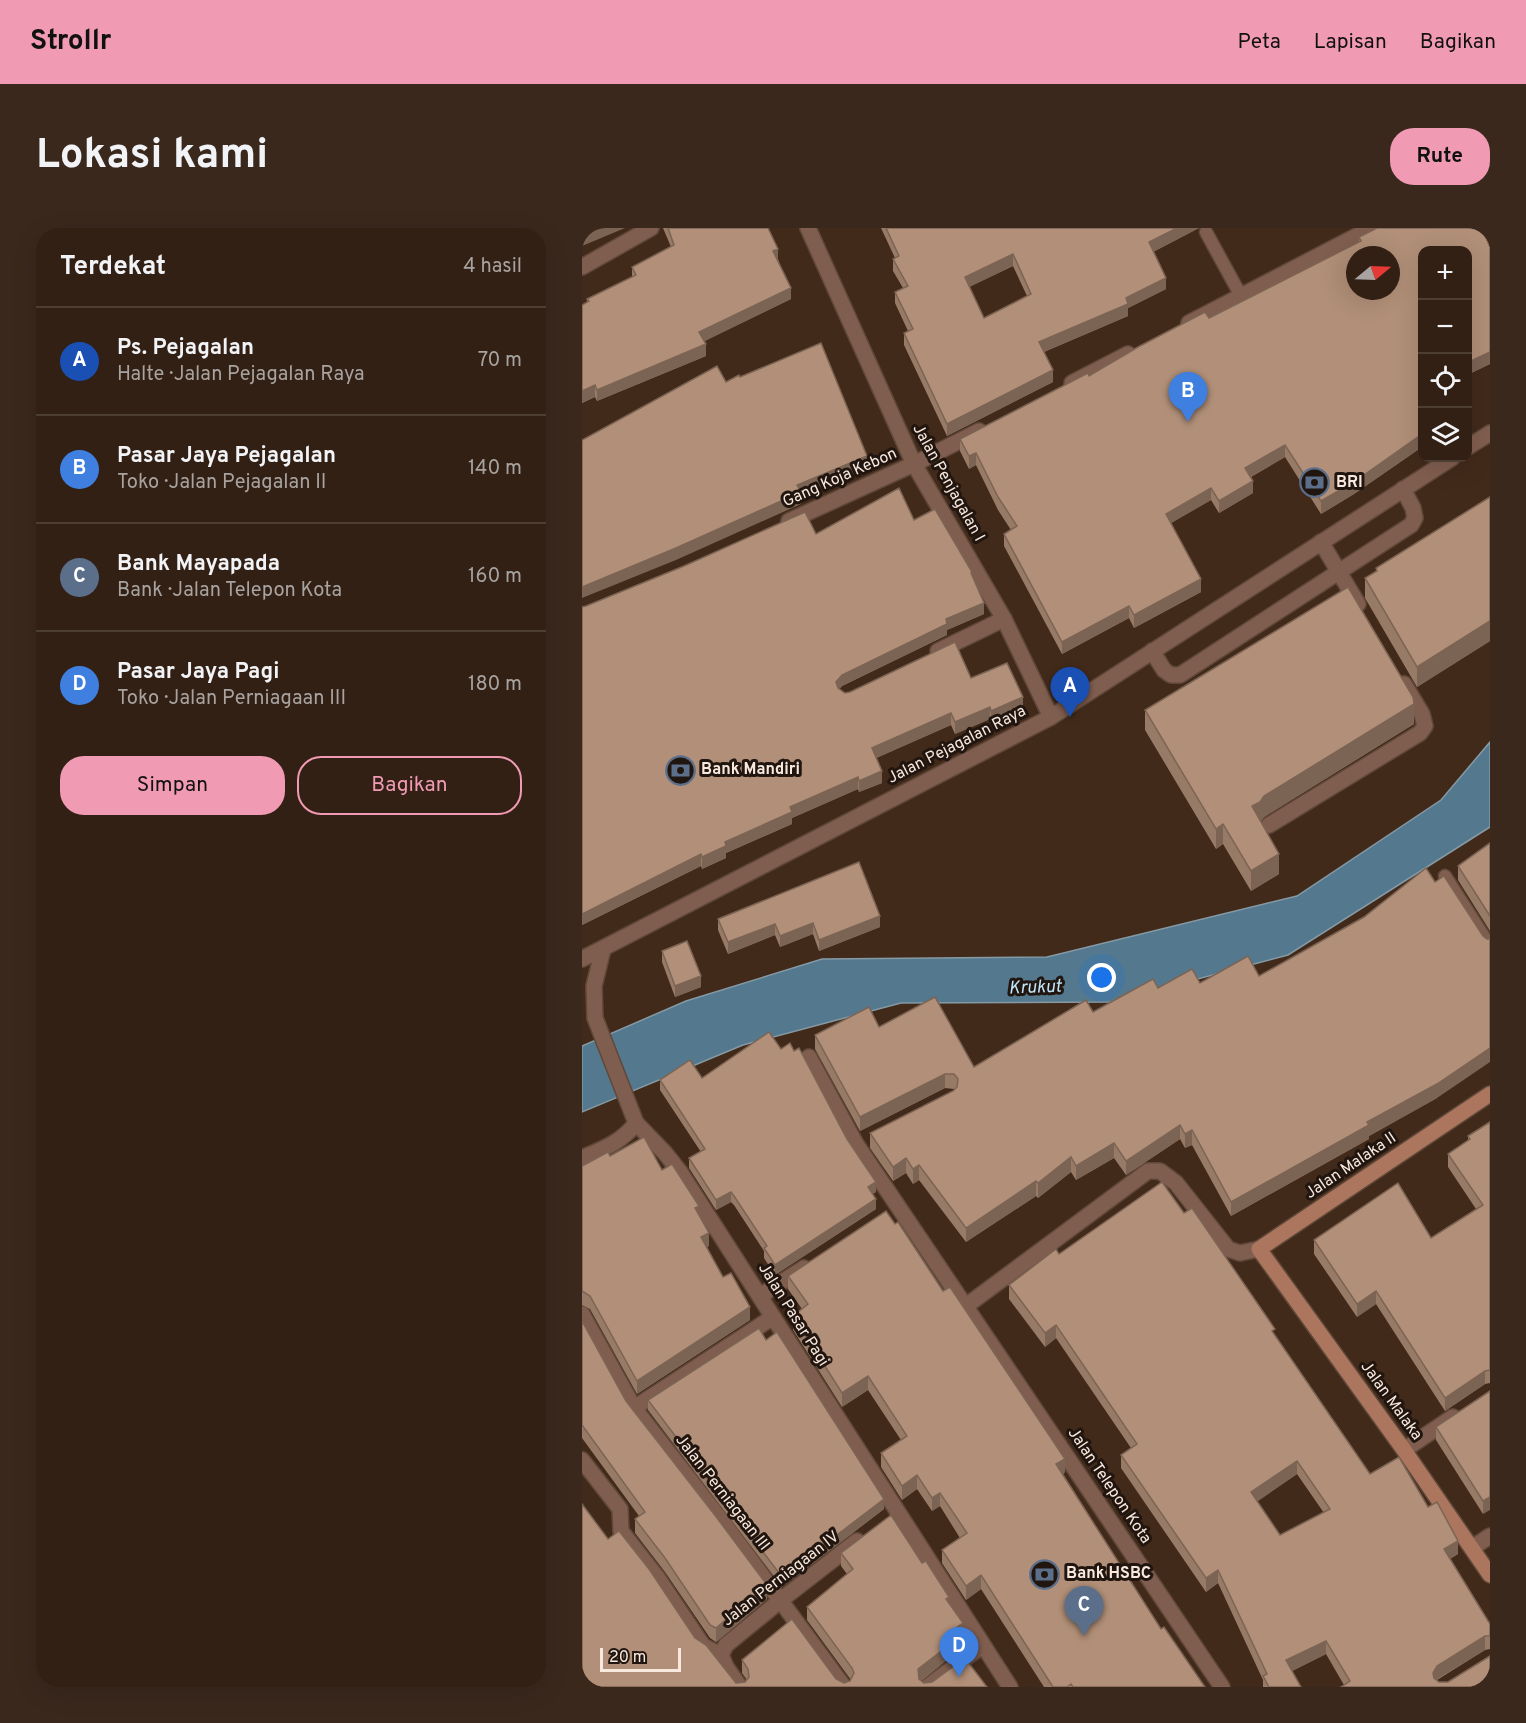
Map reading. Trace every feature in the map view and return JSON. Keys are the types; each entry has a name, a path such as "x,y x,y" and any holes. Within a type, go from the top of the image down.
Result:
{"main road":[{"name":"Jalan Malaka II","path":"1259,1249 1490,1094"},
{"name":"Jalan Malaka","path":"1259,1249 1404,1450 1490,1575"}],"street":[{"path":"582,267 651,228"},
{"name":"Jalan Penjagalan I","path":"808,228 914,464 1004,619 1051,717"},
{"path":"1178,329 1372,228"},
{"path":"1061,388 1146,345"},
{"name":"Gang Koja Kebon","path":"776,526 914,464 987,426"},
{"path":"1472,444 1490,433"},
{"name":"Jalan Pejagalan Raya","path":"582,959 1051,717 1446,462"},
{"path":"1152,651 1164,670 1171,675 1180,675 1411,525 1415,518 1413,508 1403,489"},
{"path":"1321,542 1362,612"},
{"path":"924,658 1004,619"},
{"path":"1269,825 1420,733 1425,726 1422,714 1398,674"},
{"name":"Jalan Pasar Pagi","path":"603,949 594,986 595,1018 636,1123 680,1172 773,1317 892,1515 1010,1687"},
{"name":"Jalan Telepon Kota","path":"809,1057 861,1141 894,1208 966,1306 1222,1687"},
{"path":"582,1158 615,1144 636,1123"},
{"path":"966,1306 1148,1171 1160,1171 1176,1183 1228,1249 1240,1253 1259,1249"},
{"path":"760,1296 812,1262"},
{"name":"Jalan Perniagaan III","path":"582,1314 634,1408 781,1600 844,1687"},
{"path":"634,1408 773,1317"},
{"path":"1404,1450 1461,1412"},
{"path":"582,1460 620,1509 621,1531 657,1577 704,1646 721,1655 726,1667 740,1687"},
{"name":"Jalan Perniagaan IV","path":"721,1655 726,1645 869,1532"},
{"path":"1472,1548 1490,1536"},
{"path":"927,1687 982,1646"}],"lane":[{"path":"1206,232 1241,296"},
{"path":"1445,876 1490,946"}],"water":[{"name":"Krukut","path":"1490,742 1490,827 1288,955 1111,1002 901,1003 743,1045 582,1112 582,1046 686,1001 822,959 1047,957 1297,896 1441,800"}],"building":[{"path":"582,228 597,228 582,234"},
{"path":"668,228 768,228 778,249 773,251 791,288 699,332 706,344 597,390 595,385 582,391 582,305 589,301 587,299 636,275 632,267 674,245"},
{"path":"886,228 1177,228 1149,242 1166,278 1126,298 1128,304 1039,342 1053,370 947,424 904,333 913,329 895,292 908,286 893,259 899,256","holes":["1013,254 1031,294 984,318 965,277"]},
{"path":"1377,228 1490,228 1490,237 1486,238 1490,247 1490,352 1472,361 1472,246 1418,246 1418,437 1354,482 1321,501 1285,445 1245,468 1253,481 1219,501 1211,488 1166,514 1201,579 1134,615 1129,606 1062,642 1004,534 1017,526 998,497 976,453 969,456 960,439 1088,373 1089,376 1205,312 1209,318 1346,249 1346,300 1400,300 1400,246 1351,246 1361,241 1359,237"},
{"path":"821,343 867,456 797,485 801,492 582,587 582,440 717,366 726,382"},
{"path":"899,488 914,520 935,509 972,572 984,603 946,619 947,624 842,675 836,682 838,688 845,693 850,692 955,642 971,678 1007,663 1023,697 991,711 990,707 955,722 951,713 872,748 882,771 859,781 858,777 790,807 792,812 725,842 726,846 702,857 701,854 582,914 582,607 684,566 805,512 816,534"},
{"path":"1490,497 1490,621 1417,667 1365,578 1377,571 1376,568"},
{"path":"1348,587 1413,697 1414,704 1264,796 1260,802 1252,806 1279,854 1251,871 1223,824 1216,829 1145,710"},
{"path":"1490,843 1490,916 1458,866"},
{"path":"859,862 880,916 819,940 813,923 780,936 775,924 728,942 718,919"},
{"path":"1426,868 1435,882 1444,876 1483,936 1490,939 1490,1048 1437,1084 1367,1122 1369,1125 1231,1202 1192,1130 1185,1134 1180,1125 1126,1161 1114,1143 1076,1166 1071,1157 1038,1183 1036,1181 966,1228 919,1165 913,1169 906,1158 893,1167 870,1133 953,1091 957,1087 958,1079 954,1074 945,1074 860,1117 815,1035 869,1007 879,1027 935,997 974,1067 1086,1000 1093,1012 1153,979 1158,988 1192,969 1200,983 1248,956 1259,976 1364,917"},
{"path":"687,941 701,976 675,986 662,951"},
{"path":"769,1032 781,1049 790,1043 794,1051 799,1048 847,1139 876,1182 868,1187 876,1199 775,1265 764,1248 767,1246 731,1192 716,1200 689,1158 705,1149 660,1080 690,1060 702,1078"},
{"path":"1490,1122 1490,1370 1445,1398 1376,1291 1357,1304 1314,1240 1398,1183 1431,1238 1483,1205 1448,1154 1470,1139 1468,1136"},
{"path":"644,1137 662,1170 672,1164 699,1206 695,1208 709,1233 701,1237 723,1277 731,1273 750,1307 637,1381 590,1296 582,1291 582,1166 608,1152 610,1156"},
{"path":"1162,1182 1184,1213 1192,1208 1275,1329 1272,1331 1370,1474 1399,1457 1428,1507 1437,1502 1458,1541 1444,1549 1490,1624 1490,1636 1485,1636 1437,1666 1433,1673 1434,1678 1439,1682 1448,1682 1490,1656 1490,1687 1341,1687 1350,1681 1326,1641 1286,1660 1301,1687 1269,1687 1263,1676 1267,1674 1218,1570 1206,1578 1121,1455 1137,1444 1056,1325 1045,1333 1009,1285 1056,1249 1059,1254","holes":["1297,1461 1330,1509 1280,1535 1251,1492"]},
{"path":"886,1211 895,1224 898,1222 943,1291 950,1287 1065,1459 1056,1464 1161,1629 1164,1627 1205,1687 1073,1687 1071,1684 1067,1687 1053,1687 981,1575 966,1586 942,1550 967,1533 940,1493 932,1498 917,1475 902,1486 881,1453 907,1436 868,1376 842,1393 793,1316 808,1304 788,1276"},
{"path":"582,1321 626,1401 767,1585 716,1628 710,1625 665,1558 635,1519 645,1512 582,1425"},
{"path":"759,1328 766,1340 777,1332 884,1499 782,1577 648,1400"},
{"path":"1490,1391 1490,1497 1483,1501 1436,1427"},
{"path":"582,1504 608,1539 619,1531 649,1569 695,1638 706,1645 736,1683 745,1682 749,1677 748,1669 742,1660 792,1619 836,1679 844,1683 850,1681 854,1673 852,1668 807,1607 853,1569 841,1553 891,1515 922,1563 926,1561 949,1597 946,1599 963,1623 947,1634 953,1642 918,1669 919,1679 924,1683 932,1682 965,1658 987,1687 582,1687"}],"place":[{"name":"Pasar Jaya Pejagalan","path":"1188,422"},
{"name":"BRI","path":"1315,483"},
{"name":"Ps. Pejagalan","path":"1070,717"},
{"name":"Bank Mandiri","path":"680,770"},
{"name":"Bank HSBC","path":"1045,1574"},
{"name":"Bank Mayapada","path":"1084,1636"},
{"name":"Pasar Jaya Pagi","path":"959,1677"}]}
